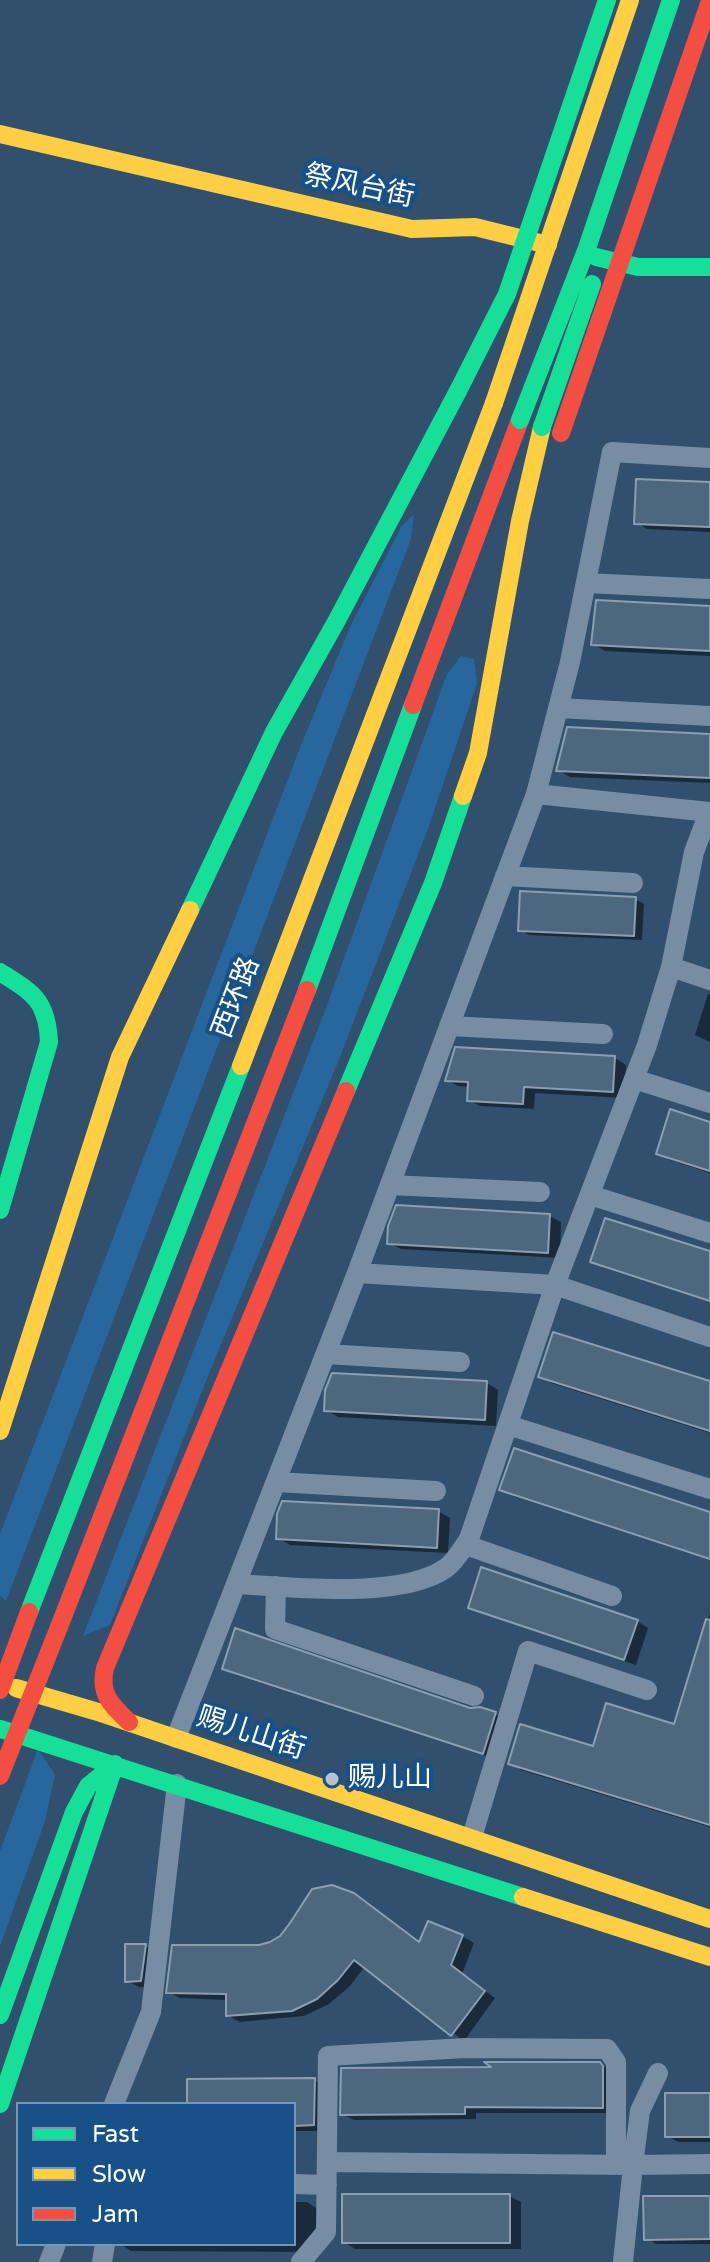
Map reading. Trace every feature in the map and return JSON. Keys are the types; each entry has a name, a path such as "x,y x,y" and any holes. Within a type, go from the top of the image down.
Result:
{"main road":[{"path":"0,1431 120,1057 274,732 336,622 507,294 607,0"},
{"name":"西环路","path":"0,1690 494,403 630,0"},
{"path":"0,1776 304,997 587,248 671,0"},
{"path":"129,1722 107,1702 102,1693 101,1681 105,1668 433,883 478,753 520,521 542,427 689,0"},
{"path":"492,676 557,448 710,1"},
{"name":"祭风台街","path":"0,134 412,229 475,227 638,267 710,267"},
{"path":"0,972 37,996 46,1009 49,1023 49,1042 0,1210"},
{"name":"赐儿山街","path":"0,1683 176,1738 710,1957"},
{"name":"赐儿山街","path":"0,1729 177,1784 710,1919"},
{"path":"0,2015 74,1812 88,1786 115,1764"},
{"path":"0,2104 115,1764"}],"street":[{"path":"176,1738 357,1273 536,794 586,583 612,452 710,458"},
{"path":"586,583 710,589"},
{"path":"558,708 710,716"},
{"path":"236,1584 346,1590 423,1580 448,1567 466,1545 555,1285 634,1079 671,967 694,852 710,812 536,794"},
{"path":"505,876 633,883"},
{"path":"671,967 710,980"},
{"path":"449,1026 603,1034"},
{"path":"634,1079 710,1103"},
{"path":"390,1185 540,1192"},
{"path":"590,1195 710,1233"},
{"path":"357,1273 555,1285 710,1337"},
{"path":"326,1354 460,1362"},
{"path":"508,1425 710,1489"},
{"path":"276,1482 436,1491"},
{"path":"466,1545 612,1596"},
{"path":"276,1586 275,1629 474,1696"},
{"path":"466,1856 528,1651 647,1690"},
{"path":"115,2102 151,2012 177,1784"},
{"path":"301,2262 326,2232 328,2056 465,2048 607,2049 616,2062 624,2165 623,2262"},
{"path":"624,2165 640,2111 658,2073"},
{"path":"327,2162 710,2164"},
{"path":"296,2184 327,2185"}],"shaded area":[{"path":"414,514 411,539 6,1601 0,1596 0,1534 301,745 350,627 401,527"},
{"path":"461,656 474,659 477,683 428,829 338,1062 208,1376 110,1625 83,1636 326,1008 447,674"},
{"path":"38,1749 55,1775 45,1821 0,1946 0,1851"}],"building":[{"path":"636,479 710,482 710,527 634,524"},
{"path":"596,600 710,606 710,651 591,645"},
{"path":"567,727 710,734 710,778 556,771"},
{"path":"520,891 636,897 634,936 518,931"},
{"path":"455,1047 615,1056 613,1092 524,1087 523,1104 467,1101 468,1082 445,1081"},
{"path":"670,1109 710,1122 710,1171 656,1154"},
{"path":"396,1205 550,1214 548,1253 387,1244 388,1226"},
{"path":"605,1218 710,1251 710,1301 590,1262"},
{"path":"553,1332 710,1381 710,1431 538,1377"},
{"path":"332,1373 487,1381 485,1420 324,1411 325,1390"},
{"path":"514,1448 710,1512 710,1559 499,1490"},
{"path":"282,1501 439,1509 437,1548 276,1539 277,1514"},
{"path":"481,1567 638,1620 624,1660 468,1608"},
{"path":"706,1619 710,1620 710,1825 508,1764 520,1724 593,1746 606,1703 674,1724"},
{"path":"235,1628 470,1708 480,1707 496,1712 483,1754 222,1669"},
{"path":"332,1885 354,1893 419,1942 428,1921 463,1935 451,1965 485,1991 451,2036 354,1960 317,1999 292,2011 226,2016 226,1994 166,1993 172,1945 259,1945 270,1942 280,1936 312,1889"},
{"path":"125,1944 146,1944 141,1981 125,1982"},
{"path":"484,2062 600,2062 603,2066 603,2108 465,2107 465,2114 340,2115 341,2068 491,2067"},
{"path":"315,2078 314,2125 296,2126 296,2102 187,2102 187,2079"},
{"path":"665,2093 710,2093 710,2137 665,2137"},
{"path":"342,2194 510,2194 510,2243 342,2243"},
{"path":"643,2196 710,2196 710,2239 644,2240"}],"traffic: fast":[{"path":"458,391 507,294 607,0"},
{"path":"520,420 587,248 671,0"},
{"path":"596,257 638,267 710,267"},
{"path":"542,427 592,284"},
{"path":"190,910 274,732 458,391"},
{"path":"307,990 413,705"},
{"path":"346,1091 433,883 463,796"},
{"path":"0,972 36,999 45,1016 49,1042 0,1210"},
{"path":"29,1612 241,1066"},
{"path":"1,1729 523,1897"},
{"path":"0,2104 115,1764"},
{"path":"0,2015 74,1812 88,1786 114,1765"}],"traffic: slow":[{"path":"494,403 630,0"},
{"path":"0,134 412,229 475,227 548,245"},
{"path":"241,1066 494,403"},
{"path":"463,796 478,753 520,521 542,427"},
{"path":"0,1431 120,1057 190,910"},
{"path":"16,1688 98,1712 710,1919"},
{"path":"523,1897 710,1957"}],"traffic: jam":[{"path":"561,433 710,1"},
{"path":"413,705 520,420"},
{"path":"59,1627 307,990"},
{"path":"129,1722 105,1692 105,1668 346,1091"},
{"path":"0,1690 29,1612"},
{"path":"0,1776 59,1627"}],"place":[{"name":"赐儿山","path":"332,1779"}]}
